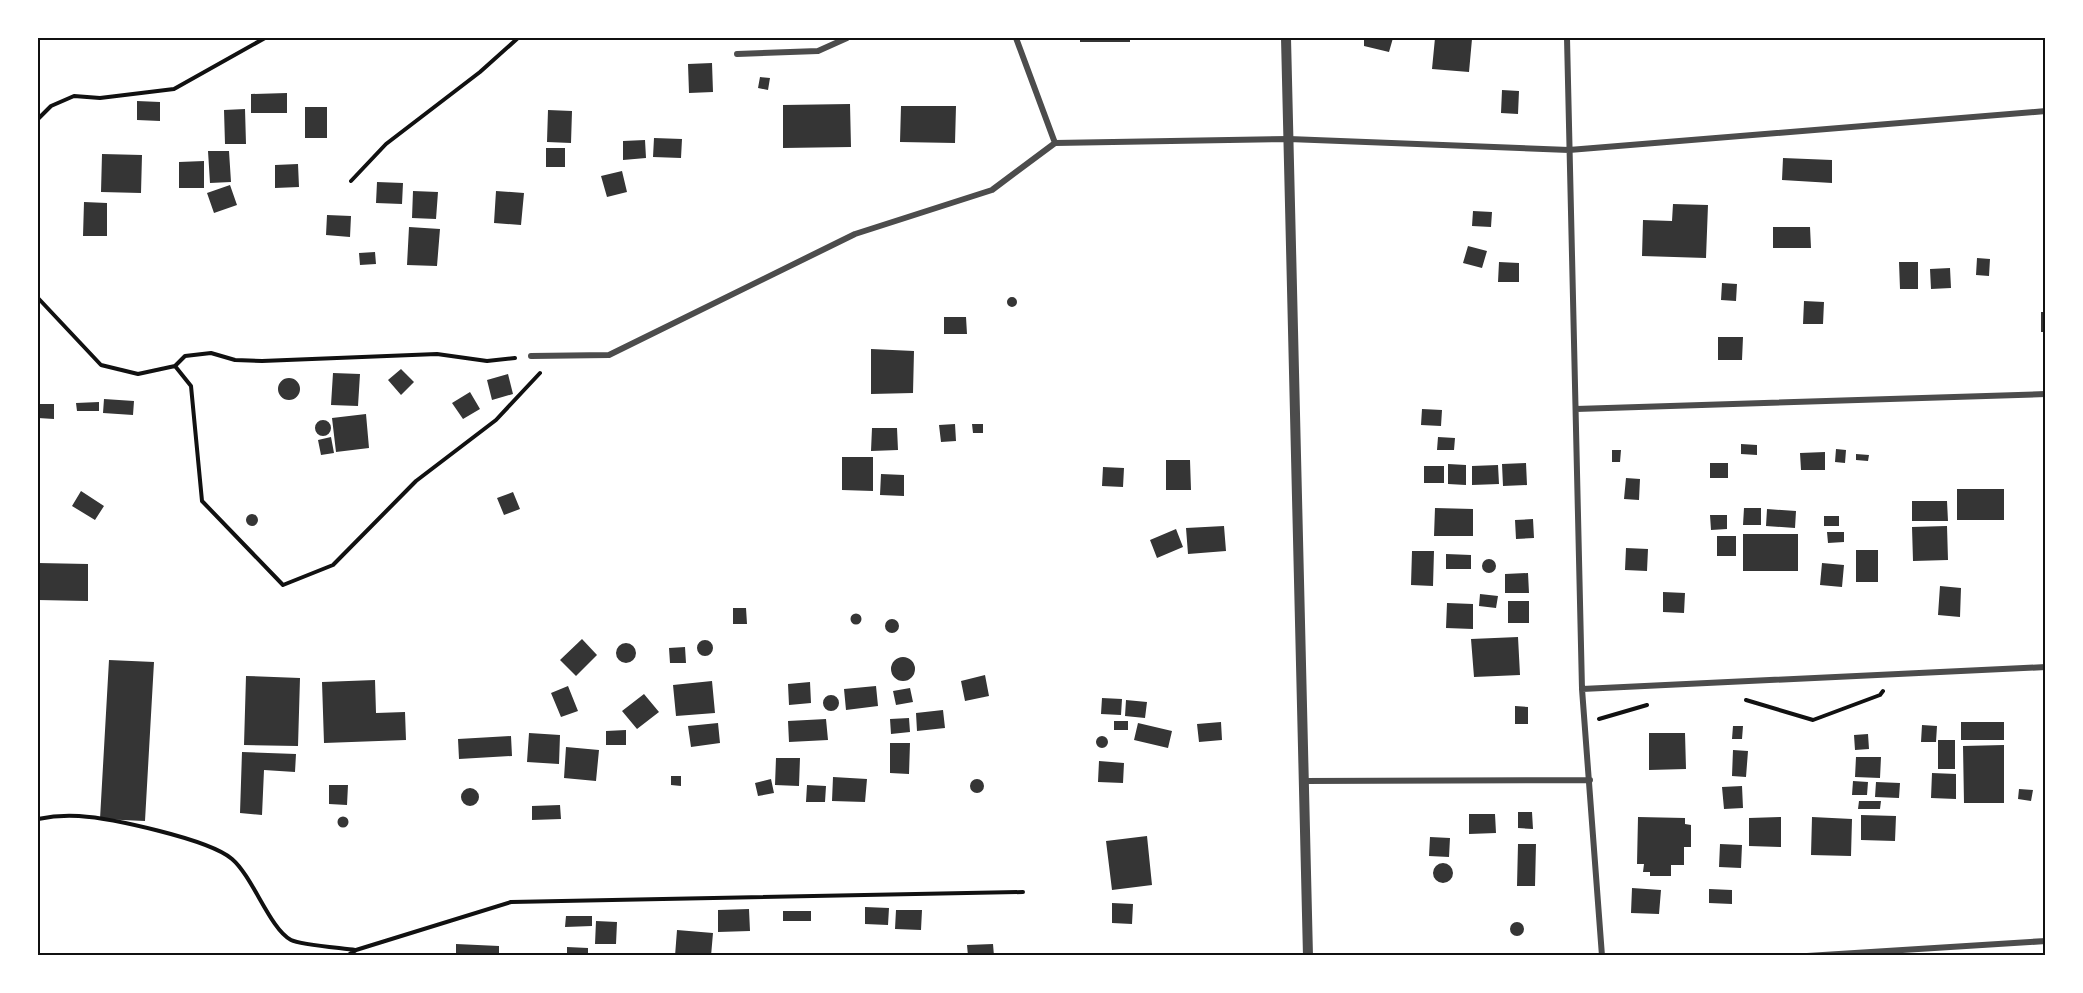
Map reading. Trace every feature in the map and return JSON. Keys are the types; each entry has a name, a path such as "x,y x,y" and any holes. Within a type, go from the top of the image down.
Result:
{"street":[{"path":"737,54 818,51 847,38"},
{"path":"1016,38 1055,143"},
{"path":"1286,38 1308,956"},
{"path":"1567,38 1582,689 1602,956"},
{"path":"531,356 609,355 855,234 992,190 1055,143 1289,139 1569,150 2046,111"},
{"path":"1576,410 2046,394"},
{"path":"1582,689 2046,667"},
{"path":"1304,781 1590,780"},
{"path":"1807,956 2046,942"}],"path":[{"path":"38,119 51,106 74,96 100,98 174,89 264,38"},
{"path":"351,181 386,144 480,72 518,38"},
{"path":"38,298 101,365 138,374 175,366 185,356 211,353 235,360 262,361 437,354 488,361 531,356"},
{"path":"175,366 191,386 202,501 283,585 333,565 416,481 496,420 555,357"},
{"path":"1738,698 1813,720 1881,695 1892,676"},
{"path":"1584,723 1650,704"},
{"path":"38,819 61,815 82,816 190,838 232,858 263,899 274,921 291,940 356,950"},
{"path":"347,956 356,950 511,902 1023,892"}],"building":[{"path":"1080,38 1130,38 1130,42 1080,42"},
{"path":"1364,38 1393,38 1389,52 1364,46"},
{"path":"1435,38 1472,39 1469,72 1432,69"},
{"path":"712,63 713,92 689,93 688,64"},
{"path":"760,77 770,78 768,90 758,88"},
{"path":"1502,90 1519,91 1518,114 1501,113"},
{"path":"287,93 287,113 251,113 251,94"},
{"path":"137,101 160,102 160,121 137,120"},
{"path":"850,104 851,147 783,148 783,105"},
{"path":"901,106 956,106 955,143 900,142"},
{"path":"305,107 327,107 327,138 305,138"},
{"path":"245,109 246,144 225,144 224,110"},
{"path":"548,110 572,111 571,143 547,142"},
{"path":"654,138 682,139 681,158 653,157"},
{"path":"645,140 646,158 623,160 623,141"},
{"path":"546,148 565,148 565,167 546,167"},
{"path":"208,151 229,151 231,182 210,183"},
{"path":"102,154 142,155 141,193 101,192"},
{"path":"1783,158 1832,160 1832,183 1782,180"},
{"path":"204,161 204,188 179,188 179,162"},
{"path":"298,164 299,187 275,188 275,165"},
{"path":"622,171 627,192 607,197 601,176"},
{"path":"377,182 403,183 402,204 376,203"},
{"path":"230,185 237,205 214,213 207,193"},
{"path":"413,191 438,192 436,219 412,218"},
{"path":"496,191 524,193 521,225 494,223"},
{"path":"84,202 107,203 107,236 83,236"},
{"path":"1673,204 1708,205 1706,258 1642,256 1643,220 1672,221"},
{"path":"1473,211 1492,212 1491,227 1472,226"},
{"path":"327,215 351,216 350,237 326,235"},
{"path":"409,227 440,229 437,266 407,265"},
{"path":"1773,227 1810,227 1811,248 1773,248"},
{"path":"1468,246 1487,251 1482,268 1463,263"},
{"path":"375,252 376,264 360,265 359,253"},
{"path":"1977,258 1990,259 1989,276 1976,275"},
{"path":"1499,262 1519,263 1519,282 1498,282"},
{"path":"1899,262 1918,262 1918,289 1900,289"},
{"path":"1950,268 1951,288 1931,289 1930,269"},
{"path":"1722,283 1737,284 1736,301 1721,300"},
{"path":"1012,297 1017,302 1012,307 1007,302"},
{"path":"1804,301 1824,302 1823,324 1803,324"},
{"path":"2041,312 2046,312 2046,332 2041,332"},
{"path":"944,317 966,317 967,334 944,334"},
{"path":"1718,337 1743,337 1742,360 1718,360"},
{"path":"871,349 914,351 913,393 871,394"},
{"path":"401,369 414,382 401,395 388,380"},
{"path":"333,373 360,374 358,406 331,405"},
{"path":"508,374 513,394 492,400 487,380"},
{"path":"289,378 297,381 300,389 297,397 289,400 281,397 278,389 281,381"},
{"path":"470,392 480,409 463,419 452,403"},
{"path":"104,399 134,401 133,415 103,413"},
{"path":"99,402 99,411 77,411 76,403"},
{"path":"38,404 54,404 54,419 38,418"},
{"path":"1422,409 1442,410 1441,426 1421,425"},
{"path":"366,414 369,448 336,452 332,418"},
{"path":"323,420 329,422 331,428 329,434 323,436 317,434 315,428 317,422"},
{"path":"955,424 956,441 941,442 939,425"},
{"path":"972,424 983,424 983,433 973,433"},
{"path":"872,428 897,428 898,450 871,451"},
{"path":"331,437 334,453 321,455 318,440"},
{"path":"1438,437 1455,438 1454,450 1437,450"},
{"path":"1741,444 1757,445 1757,455 1741,454"},
{"path":"1836,449 1846,450 1845,463 1835,462"},
{"path":"1612,450 1621,450 1620,462 1612,462"},
{"path":"1825,452 1825,470 1801,470 1800,453"},
{"path":"1856,454 1869,455 1868,461 1856,460"},
{"path":"842,457 873,457 873,491 842,490"},
{"path":"1166,460 1190,460 1191,490 1166,490"},
{"path":"1526,463 1527,485 1503,486 1502,464"},
{"path":"1710,463 1728,463 1728,478 1710,478"},
{"path":"1448,464 1466,465 1466,485 1448,484"},
{"path":"1498,465 1499,484 1472,485 1472,466"},
{"path":"1424,466 1444,466 1444,483 1424,483"},
{"path":"1103,467 1124,468 1123,487 1102,486"},
{"path":"881,474 904,475 904,496 880,495"},
{"path":"1626,478 1640,479 1639,500 1624,499"},
{"path":"1957,489 2004,489 2004,520 1957,520"},
{"path":"81,491 104,506 95,520 72,506"},
{"path":"513,492 520,509 504,515 497,498"},
{"path":"1912,501 1947,501 1948,521 1912,521"},
{"path":"1435,508 1473,509 1473,536 1434,536"},
{"path":"1744,508 1761,508 1761,525 1743,525"},
{"path":"1767,509 1796,511 1795,528 1766,526"},
{"path":"254,514 258,520 254,526 250,526 246,518"},
{"path":"1710,515 1727,515 1727,529 1711,530"},
{"path":"1824,516 1839,516 1839,526 1824,526"},
{"path":"1533,519 1534,538 1516,539 1515,520"},
{"path":"1224,526 1226,551 1188,554 1186,528"},
{"path":"1947,526 1948,560 1913,561 1912,527"},
{"path":"1176,529 1183,547 1157,558 1150,540"},
{"path":"1827,532 1844,532 1844,542 1828,543"},
{"path":"1743,534 1798,534 1798,571 1743,571"},
{"path":"1717,536 1736,536 1736,556 1717,556"},
{"path":"1626,548 1648,549 1647,571 1625,570"},
{"path":"1856,550 1878,550 1878,582 1856,582"},
{"path":"1412,551 1434,551 1433,586 1411,585"},
{"path":"1446,554 1471,555 1471,569 1446,569"},
{"path":"1486,559 1492,559 1496,566 1492,573 1486,573 1482,569 1482,563"},
{"path":"38,563 88,564 88,601 38,600"},
{"path":"1822,563 1844,565 1842,587 1820,585"},
{"path":"1528,573 1529,593 1505,593 1505,574"},
{"path":"1940,586 1961,588 1960,617 1938,615"},
{"path":"1663,592 1685,593 1684,613 1663,612"},
{"path":"1480,594 1498,596 1496,608 1479,606"},
{"path":"1508,601 1529,601 1529,623 1508,623"},
{"path":"1447,603 1473,604 1473,629 1446,628"},
{"path":"733,608 746,608 747,624 733,624"},
{"path":"856,613 862,619 856,625 850,619"},
{"path":"889,619 895,619 899,626 895,633 889,633 885,629 885,623"},
{"path":"1518,637 1520,675 1474,677 1471,639"},
{"path":"582,639 597,655 576,676 560,660"},
{"path":"705,640 711,642 713,648 711,654 705,656 699,654 697,648 699,642"},
{"path":"626,643 633,646 636,653 633,660 626,663 619,660 616,653 619,646"},
{"path":"685,647 686,663 670,663 669,648"},
{"path":"903,657 912,660 915,669 912,678 903,681 894,678 891,669 894,660"},
{"path":"109,660 154,662 145,821 100,819"},
{"path":"985,675 989,696 965,701 961,681"},
{"path":"246,676 300,678 298,746 244,745"},
{"path":"375,680 376,713 405,712 406,740 324,743 322,682"},
{"path":"712,681 715,713 676,716 673,685"},
{"path":"810,682 811,703 789,705 788,684"},
{"path":"568,686 578,711 561,717 551,693"},
{"path":"876,686 878,706 846,710 844,689"},
{"path":"910,688 913,702 896,705 893,691"},
{"path":"644,694 659,712 637,729 622,711"},
{"path":"831,695 839,703 831,711 823,703"},
{"path":"1102,698 1122,699 1121,715 1101,714"},
{"path":"1126,700 1147,702 1145,718 1125,716"},
{"path":"1515,706 1528,707 1528,724 1515,724"},
{"path":"943,710 945,728 917,731 916,713"},
{"path":"909,718 910,732 891,734 890,719"},
{"path":"826,719 828,740 789,742 788,721"},
{"path":"1114,721 1128,721 1128,730 1114,730"},
{"path":"1221,722 1222,740 1199,742 1197,724"},
{"path":"1961,722 2004,722 2004,740 1961,740"},
{"path":"718,723 720,743 691,747 688,726"},
{"path":"1138,723 1172,731 1168,748 1134,740"},
{"path":"1922,725 1937,726 1936,742 1921,742"},
{"path":"1733,726 1743,726 1742,739 1732,739"},
{"path":"626,730 626,745 606,745 606,731"},
{"path":"529,733 560,735 559,764 527,762"},
{"path":"1649,733 1685,733 1686,769 1649,770"},
{"path":"1868,734 1869,749 1855,750 1854,735"},
{"path":"511,736 512,756 459,759 458,739"},
{"path":"1104,736 1108,742 1104,748 1100,748 1096,740"},
{"path":"1938,740 1955,740 1955,769 1938,769"},
{"path":"890,743 910,743 909,774 890,773"},
{"path":"2004,745 2004,803 1964,803 1963,746"},
{"path":"566,747 599,750 596,781 564,778"},
{"path":"1733,750 1748,751 1746,777 1732,776"},
{"path":"242,752 296,754 295,772 264,770 262,815 240,813"},
{"path":"1856,757 1881,757 1880,778 1855,777"},
{"path":"776,758 800,758 799,786 775,785"},
{"path":"1099,761 1124,763 1123,783 1098,782"},
{"path":"1932,773 1956,774 1956,799 1931,798"},
{"path":"671,776 681,776 681,786 671,785"},
{"path":"833,777 867,779 865,802 832,801"},
{"path":"771,779 774,793 758,796 755,783"},
{"path":"977,779 982,781 984,786 982,791 977,793 972,791 970,786 972,781"},
{"path":"1853,781 1868,782 1867,795 1852,795"},
{"path":"1876,782 1900,783 1899,798 1875,797"},
{"path":"329,785 348,785 347,805 329,804"},
{"path":"807,785 826,786 825,802 806,802"},
{"path":"1742,786 1743,808 1724,809 1722,787"},
{"path":"470,788 476,791 479,797 476,803 470,806 464,803 461,797 464,791"},
{"path":"2019,789 2033,790 2031,801 2018,799"},
{"path":"1859,801 1881,801 1880,809 1858,809"},
{"path":"560,805 561,819 532,820 532,806"},
{"path":"1518,812 1532,812 1533,829 1518,828"},
{"path":"1469,814 1495,814 1496,833 1469,834"},
{"path":"1861,815 1896,816 1895,841 1861,840"},
{"path":"343,817 347,818 347,826 343,827 339,826 338,822 339,818"},
{"path":"1638,817 1685,818 1685,824 1691,825 1691,847 1684,847 1684,865 1671,865 1671,876 1650,876 1650,872 1643,872 1644,864 1637,864"},
{"path":"1781,817 1781,847 1749,846 1749,818"},
{"path":"1812,817 1852,819 1851,856 1811,855"},
{"path":"1147,836 1152,885 1112,890 1106,841"},
{"path":"1430,837 1450,838 1449,857 1429,856"},
{"path":"1518,844 1536,844 1535,886 1517,886"},
{"path":"1720,844 1742,845 1741,868 1719,867"},
{"path":"1443,863 1450,866 1453,873 1450,880 1443,883 1436,880 1433,873 1436,866"},
{"path":"1632,888 1661,890 1659,914 1631,913"},
{"path":"1709,889 1732,890 1732,904 1709,903"},
{"path":"1112,903 1133,904 1132,924 1112,923"},
{"path":"865,907 889,908 888,925 865,924"},
{"path":"749,909 750,931 718,932 718,910"},
{"path":"896,910 922,910 921,930 895,929"},
{"path":"783,911 811,911 811,921 783,921"},
{"path":"566,916 592,916 592,926 565,927"},
{"path":"596,921 617,922 616,944 595,944"},
{"path":"1514,922 1520,922 1524,929 1520,936 1514,936 1510,932 1510,926"},
{"path":"677,930 713,933 711,956 675,956"},
{"path":"456,944 499,946 499,956 456,956"},
{"path":"993,944 994,956 968,956 967,945"},
{"path":"567,947 588,948 588,956 567,956"}]}
